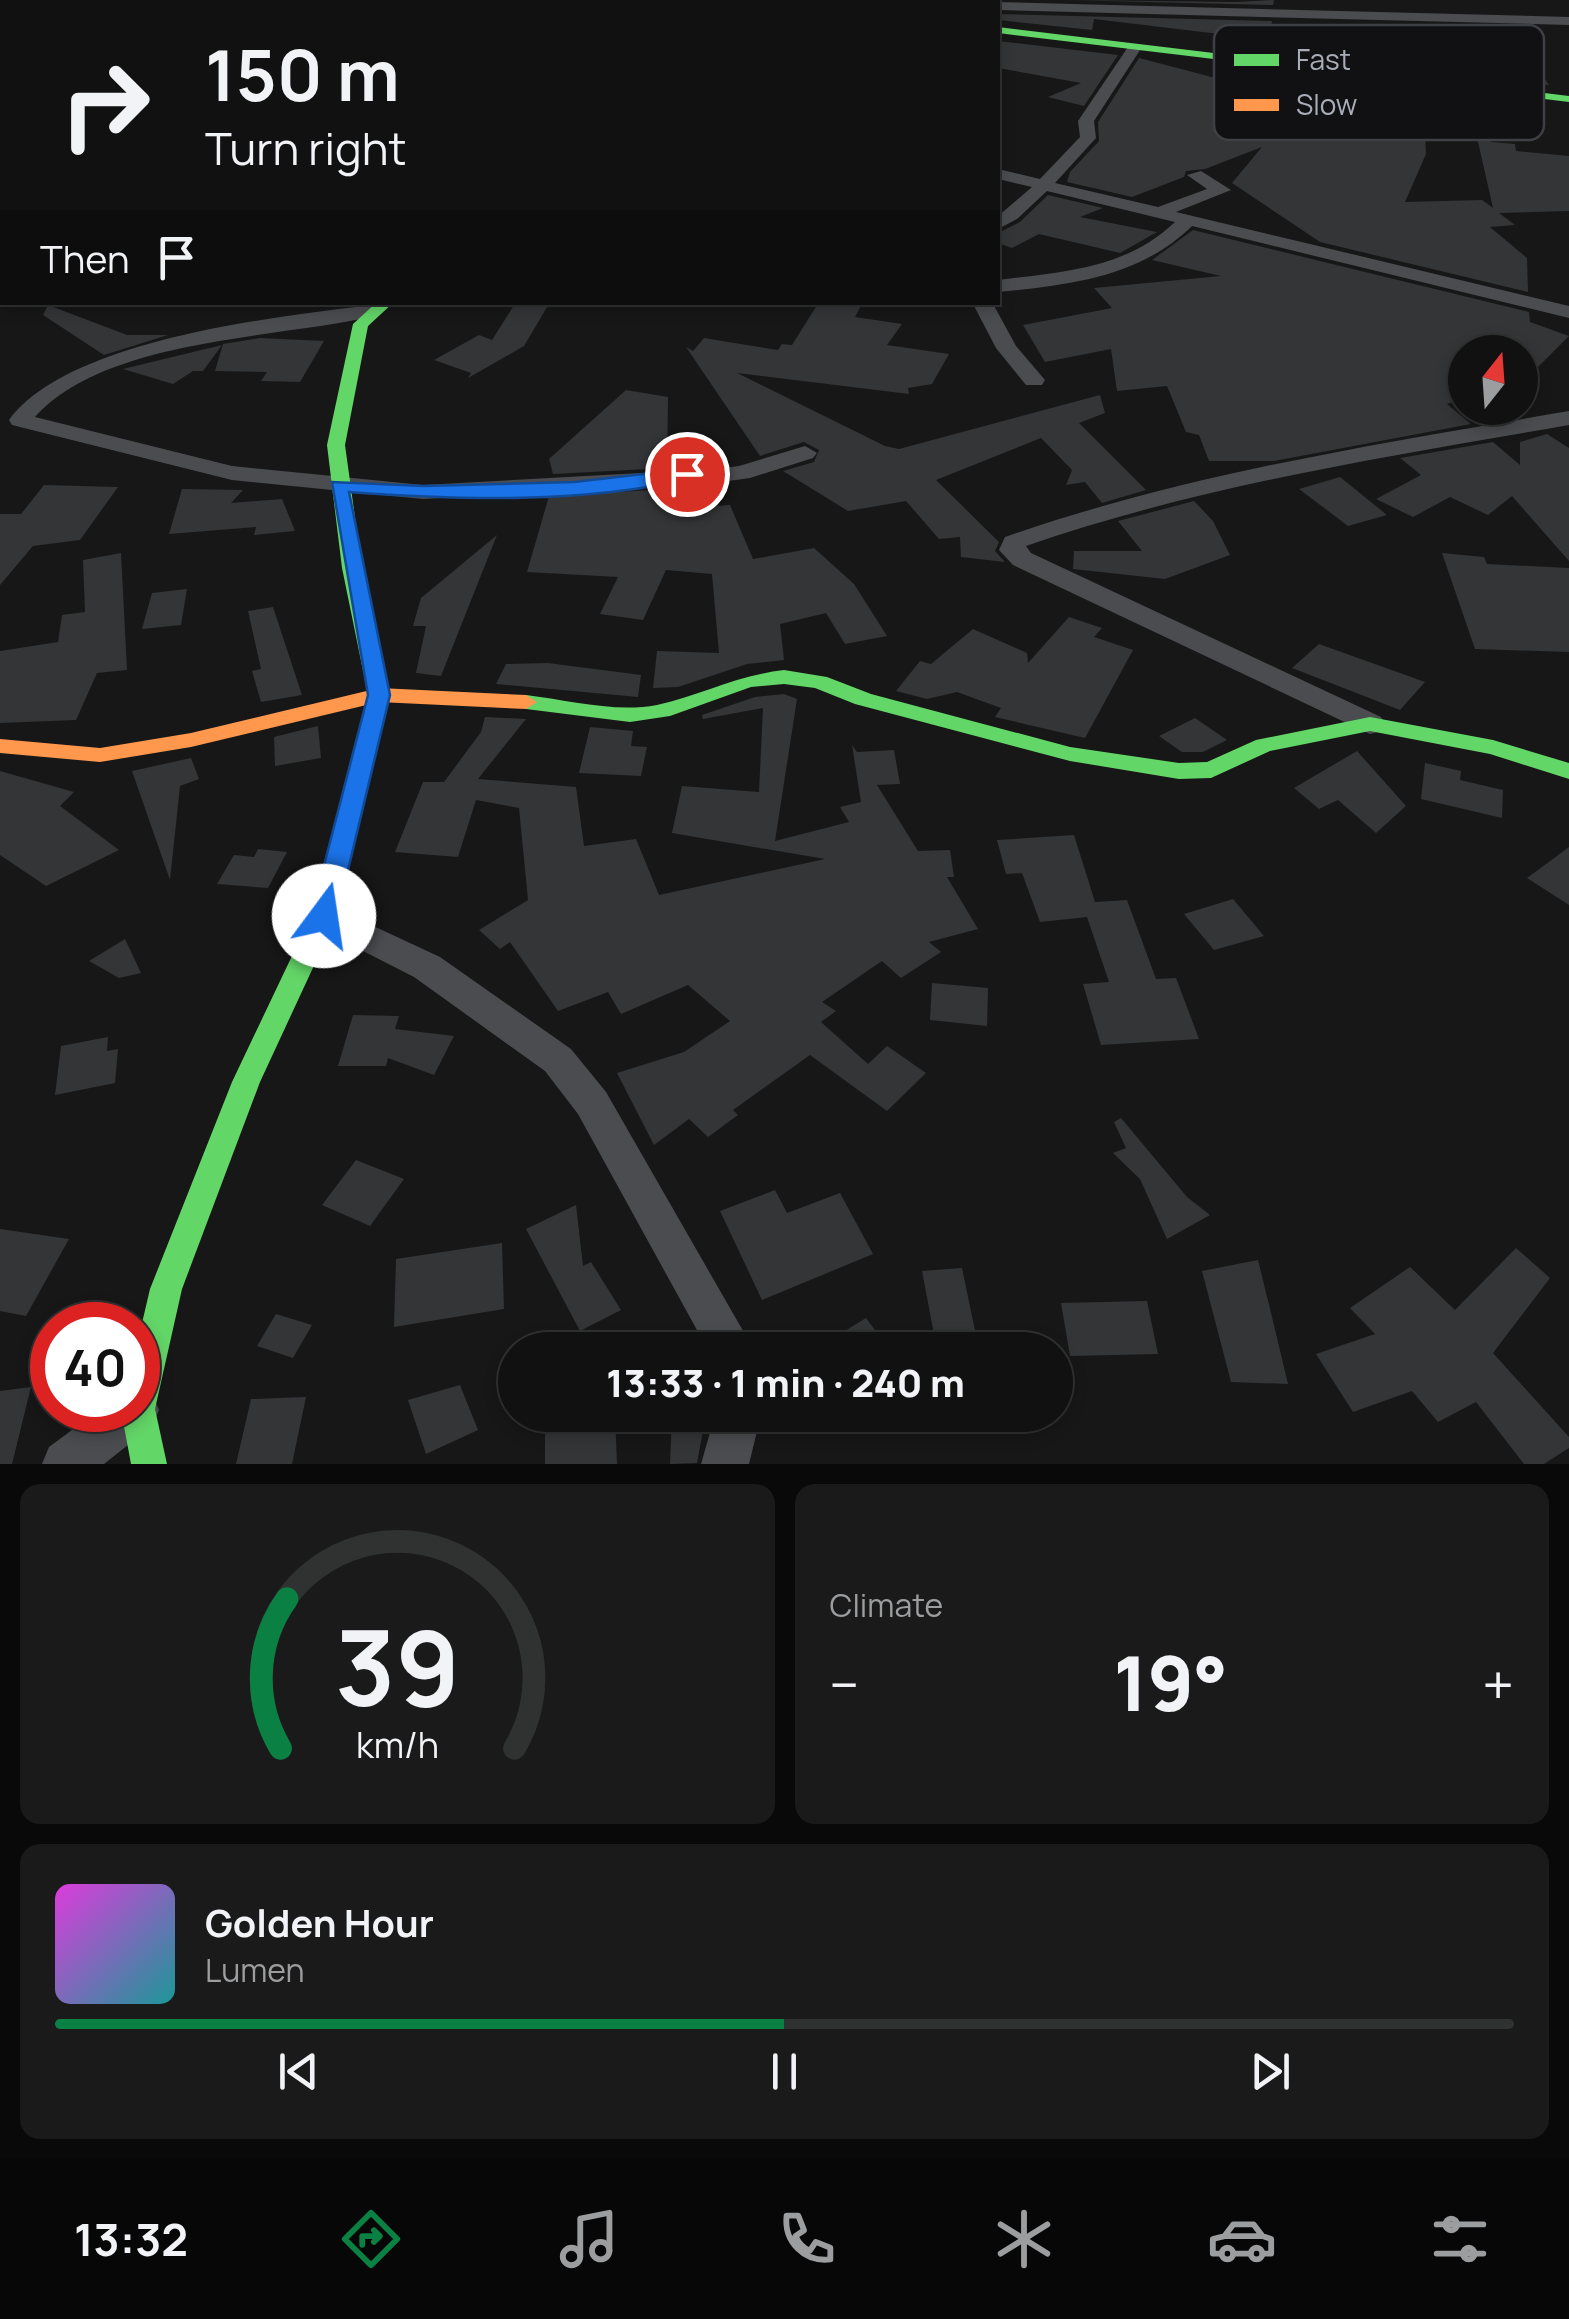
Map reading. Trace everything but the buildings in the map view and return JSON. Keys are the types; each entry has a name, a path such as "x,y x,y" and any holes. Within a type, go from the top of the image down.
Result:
{"main road":[{"path":"1000,30 1214,56"},
{"path":"1544,96 1569,99"},
{"path":"149,1464 138,1409 166,1289 246,1082 324,916 379,695 338,486 336,446 361,324 380,307"},
{"path":"0,746 100,755 191,740 316,706 379,695 524,702 630,716 662,711 748,681 784,678 819,682 863,699 1070,754 1195,773 1264,746 1370,724 1493,747 1569,771"}],"street":[{"path":"1296,12 1323,0"},
{"path":"1000,6 1569,21"},
{"path":"1000,222 1044,187 1062,160 1088,138 1086,121 1135,46"},
{"path":"1000,175 1569,312"},
{"path":"1158,215 1178,203 1222,190 1195,175"},
{"path":"1000,286 1130,262 1169,242 1186,222"},
{"path":"984,305 1006,348 1034,380"},
{"path":"380,307 222,332 130,360 61,385 27,406 20,420 232,473 424,492 574,488 653,476 742,472 805,452"},
{"path":"1370,724 1022,559 1012,550 1014,542 1103,511 1262,472 1567,420"},
{"path":"324,916 427,968 558,1060 592,1103 722,1332"},
{"path":"66,1464 107,1432"},
{"path":"724,1464 733,1432"}],"traffic: fast":[{"path":"1000,30 1214,56"},
{"path":"1544,96 1569,99"},
{"path":"149,1464 138,1409 166,1289 246,1082 324,916 379,695 352,568 336,445 361,324 383,305"},
{"path":"526,702 630,715 662,711 748,681 784,677 819,682 863,699 1070,754 1179,771 1211,770 1264,745 1370,724 1493,747 1569,771"}],"traffic: slow":[{"path":"0,746 100,755 191,740 379,695 526,702"}],"route":[{"path":"324,916 379,695 338,486 424,492 574,488 687,474"}]}
